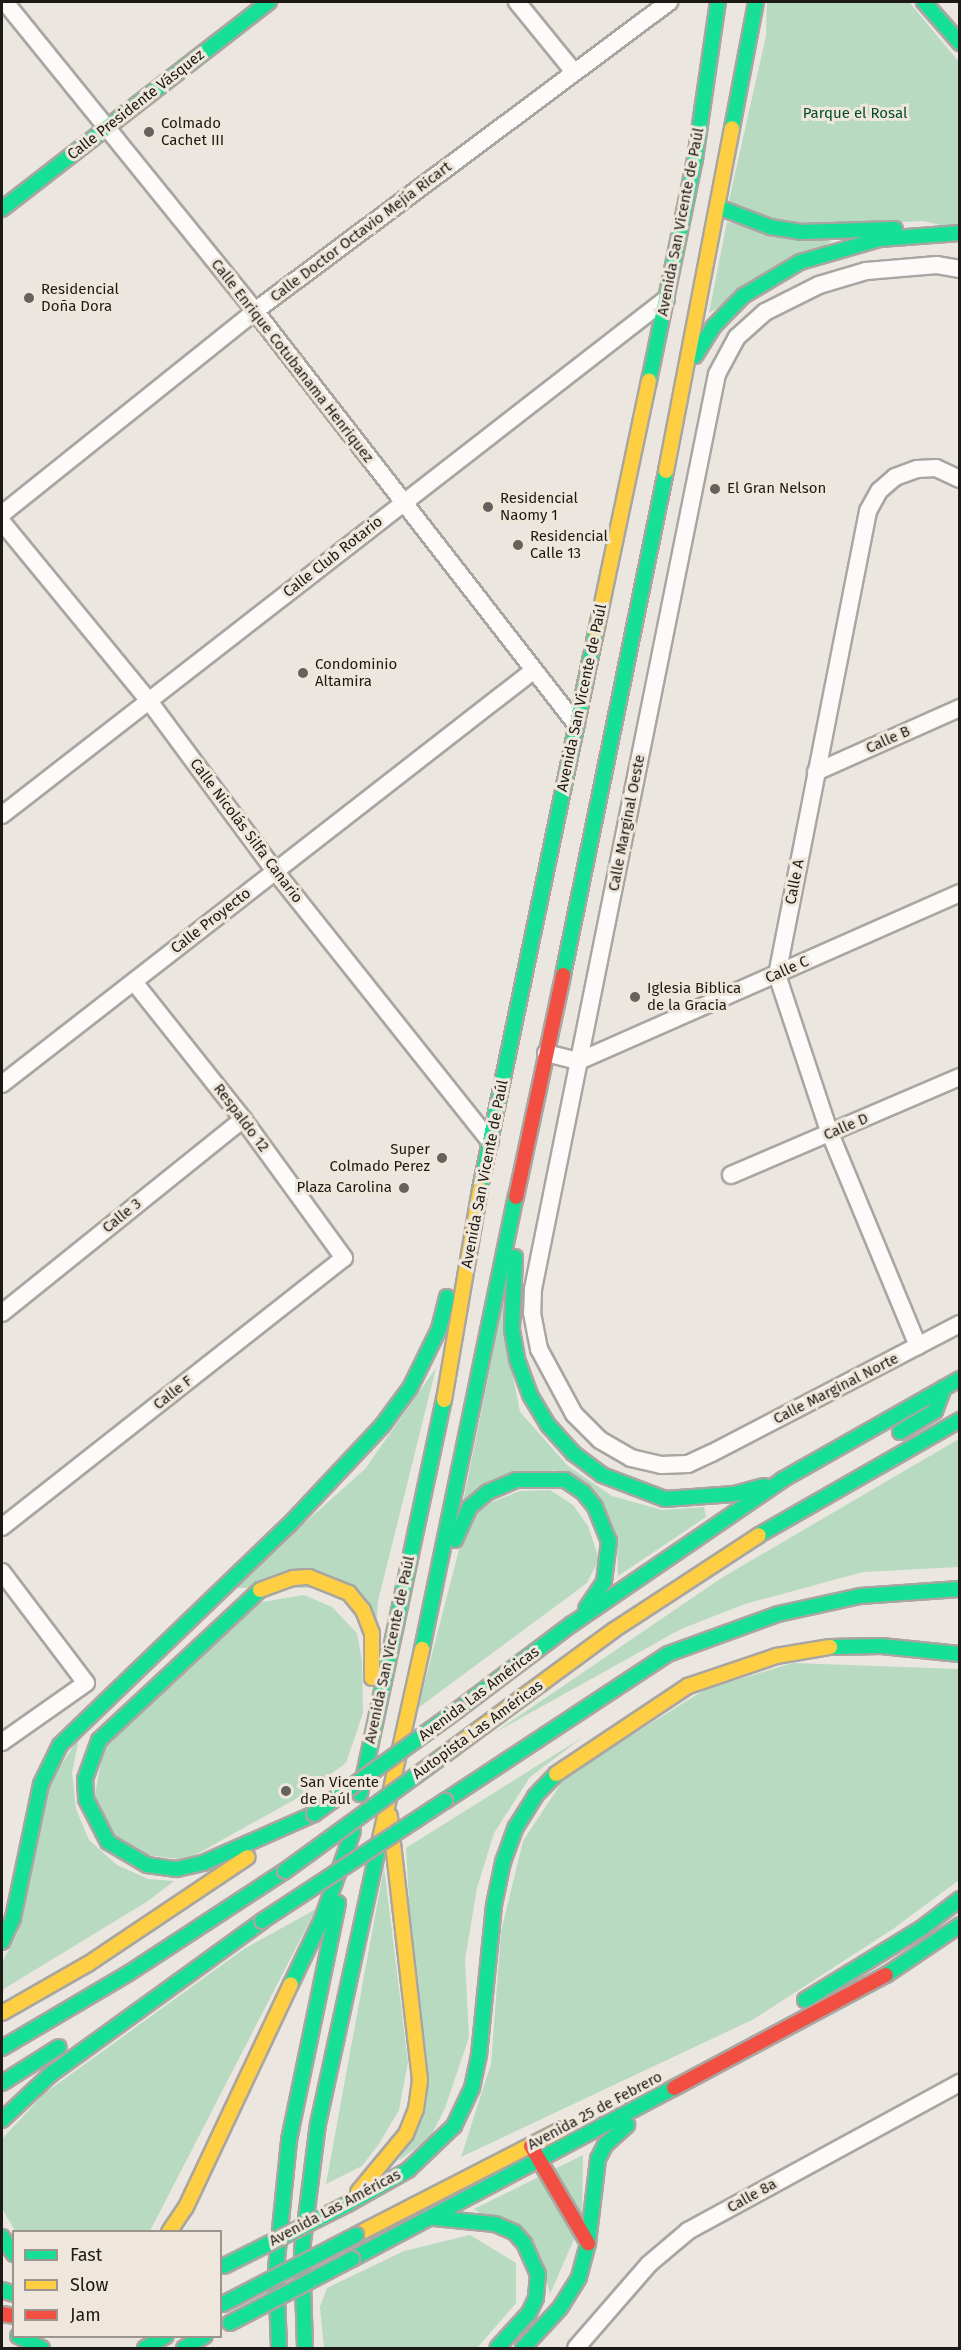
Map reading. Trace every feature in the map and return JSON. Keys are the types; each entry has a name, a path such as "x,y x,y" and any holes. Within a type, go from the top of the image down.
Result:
{"main road":[{"name":"Calle Presidente Vásquez","path":"2,209 269,2"},
{"name":"Avenida San Vicente de Paúl","path":"279,2349 276,2269 289,2140 371,1736 450,1370 484,1166 695,159 718,2"},
{"name":"Avenida San Vicente de Paúl","path":"305,2349 302,2250 318,2124 388,1793 417,1671 519,1173 644,585 756,2"},
{"path":"924,2 960,43"},
{"path":"718,207 770,227 800,232 919,228 960,233"},
{"path":"684,372 713,327 743,296 800,262 880,239 960,233"},
{"path":"2,1942 13,1918 41,1784 60,1745 290,1525 382,1426 410,1388 439,1329 484,1166"},
{"path":"519,1173 512,1330 530,1395 548,1425 573,1453 602,1475 633,1490 665,1499 734,1494 782,1480"},
{"name":"Avenida Las Américas","path":"2,2013 88,1964 314,1814 572,1624 782,1480 960,1379"},
{"path":"885,1441 935,1411 944,1388"},
{"name":"Autopista Las Américas","path":"2,2048 129,1973 285,1871 614,1630 790,1515 960,1420"},
{"path":"417,1671 460,1522 470,1507 488,1492 516,1480 542,1477 565,1480 583,1492 595,1507 609,1542 604,1582 572,1624"},
{"path":"722,1560 734,1536 787,1502"},
{"path":"314,1814 203,1863 177,1869 147,1865 108,1842 86,1799 85,1779 99,1740 255,1592 293,1578 309,1577 349,1593 363,1610 372,1633 371,1736"},
{"path":"2,2083 262,1921 445,1801 611,1688 668,1654 778,1614 860,1596 960,1589"},
{"name":"Avenida Las Américas","path":"222,2266 348,2204 408,2170 454,2126 472,2088 479,2055 494,1905 503,1862 516,1827 535,1796 563,1766 688,1686 776,1656 840,1646 881,1646 960,1654"},
{"path":"348,2204 406,2133 416,2109 420,2080 388,1793"},
{"path":"170,2230 195,2189 322,1919 353,1831"},
{"path":"791,2008 922,1928 960,1899"},
{"path":"2,2120 51,2074 262,1921"},
{"name":"Avenida 25 de Febrero","path":"225,2325 541,2162 898,1969 960,1925"},
{"path":"523,2349 560,2308 579,2277 588,2243 593,2178 605,2145 664,2095"},
{"name":"Avenida 25 de Febrero","path":"222,2305 573,2124"},
{"path":"531,2145 588,2243"},
{"path":"433,2218 495,2224 514,2232 524,2243 538,2274 536,2298 529,2313 497,2349"},
{"path":"2,2237 12,2251"},
{"path":"2,2328 10,2349"},
{"path":"20,2338 42,2349"},
{"path":"145,2349 164,2338"},
{"path":"184,2349 203,2338"}],"street":[{"name":"Calle Enrique Cotubanama Henriquez","path":"5,2 105,129 255,311 576,724"},
{"path":"517,2 574,72"},
{"name":"Calle Doctor Octavio Mejía Ricart","path":"2,514 255,311 669,2"},
{"name":"Calle Marginal Oeste","path":"600,1440 574,1414 552,1379 539,1349 532,1313 533,1289 717,374 738,338 765,312 819,285 866,271 937,265 960,269"},
{"name":"Calle Club Rotario","path":"2,815 666,299"},
{"name":"Calle A","path":"918,1346 830,1134 777,975 868,511 879,491 895,477 917,469 936,468 960,480"},
{"name":"Calle Nicolás Silfa Canario","path":"2,522 148,701 275,871 490,1142"},
{"path":"644,585 673,593"},
{"name":"Calle Proyecto","path":"2,1084 534,670"},
{"name":"Calle B","path":"816,772 960,708"},
{"name":"Calle C","path":"579,1061 960,893"},
{"name":"Respaldo 12","path":"134,982 243,1119 344,1258"},
{"path":"546,1053 579,1061"},
{"name":"Calle D","path":"732,1175 960,1077"},
{"name":"Calle 3","path":"2,1313 243,1119"},
{"name":"Calle F","path":"2,1527 344,1258"},
{"name":"Calle Marginal Norte","path":"600,1440 631,1458 661,1465 688,1464 960,1324"},
{"path":"2,1572 86,1683 2,1742"},
{"path":"2,1913 19,1887"},
{"path":"898,1969 960,1938"},
{"name":"Calle 8a","path":"576,2349 649,2264 688,2231 960,2083"}],"green space":[{"name":"Parque el Rosal","path":"767,2 909,2 959,62 959,229 923,221 800,226 728,205 766,36"},
{"path":"727,222 832,241 709,313"},
{"path":"507,1283 506,1341 520,1412 568,1466 612,1496 662,1510 704,1507 706,1517 618,1576 617,1542 554,1470 462,1508"},
{"path":"436,1368 378,1601 376,1630 356,1588 232,1588 365,1469"},
{"path":"959,1439 959,1567 863,1572 745,1604 681,1629 494,1733 723,1577"},
{"path":"550,1490 573,1505 588,1526 599,1559 587,1583 418,1708 467,1519 492,1502 520,1491"},
{"path":"304,1595 332,1607 357,1633 362,1661 363,1713 346,1763 294,1800 186,1860 148,1855 112,1834 95,1795 104,1744 256,1603"},
{"path":"793,1663 959,1669 959,1880 893,1929 754,2019 461,2157 491,2064 501,1932 523,1841 566,1776 706,1689"},
{"path":"583,1737 530,1777 494,1833 477,1888 465,1960 469,2037 445,2108 430,2138 398,2161 422,2121 406,1848"},
{"path":"79,1738 72,1773 76,1809 89,1840 117,1865 148,1879 174,1881 148,1901 2,1990 2,1963 18,1932 46,1788"},
{"path":"384,1867 408,2062 399,2110 379,2144 362,2166 326,2184"},
{"path":"316,1909 151,2230 14,2230 2,2208 2,2139 45,2093 244,1949"},
{"path":"583,2155 582,2221 550,2294 538,2252 474,2209"},
{"path":"470,2235 516,2263 516,2303 477,2348 324,2348 320,2307 327,2288 404,2251"}],"traffic: fast":[{"path":"2,209 269,2"},
{"path":"649,381 695,159 718,2"},
{"path":"732,128 756,2"},
{"path":"924,2 960,43"},
{"path":"718,207 770,227 800,232 895,229"},
{"path":"695,356 713,327 743,296 800,262 880,239 960,233"},
{"path":"563,975 666,471"},
{"path":"480,1189 596,632"},
{"path":"422,1649 516,1197"},
{"path":"515,1257 512,1330 517,1359 530,1395 548,1425 573,1453 602,1475 665,1499 734,1494 764,1486"},
{"path":"2,1942 13,1918 41,1784 60,1745 289,1525 382,1426 410,1388 439,1329 447,1297"},
{"path":"459,1709 572,1624 782,1480 960,1379"},
{"path":"900,1432 935,1411 944,1388"},
{"path":"360,1794 444,1400"},
{"path":"759,1535 960,1420"},
{"path":"455,1540 470,1507 488,1492 516,1480 565,1480 583,1492 595,1507 609,1541 604,1582 586,1609"},
{"path":"445,1801 668,1654 778,1614 860,1596 960,1589"},
{"path":"260,1590 99,1740 85,1779 86,1799 108,1842 147,1865 177,1869 203,1863 314,1814"},
{"path":"830,1647 881,1646 960,1654"},
{"path":"314,1814 459,1709"},
{"path":"285,1871 452,1749"},
{"path":"348,2204 408,2170 454,2126 472,2088 479,2055 494,1905 503,1862 516,1827 535,1796 556,1774"},
{"path":"262,1921 445,1801"},
{"path":"291,1984 322,1919 353,1831"},
{"path":"305,2348 302,2250 318,2124 378,1848"},
{"path":"2,2048 129,1973 285,1871"},
{"path":"805,2000 922,1928 960,1899"},
{"path":"279,2348 276,2269 289,2140 338,1903"},
{"path":"2,2120 51,2074 262,1921"},
{"path":"886,1975 960,1925"},
{"path":"2,2083 59,2047"},
{"path":"352,2259 674,2088"},
{"path":"523,2348 560,2308 579,2277 588,2243 598,2159 605,2145 627,2125"},
{"path":"224,2266 348,2204"},
{"path":"434,2218 495,2224 514,2232 524,2243 538,2274 536,2298 529,2313 497,2348"},
{"path":"223,2304 356,2235"},
{"path":"2,2237 12,2251"},
{"path":"230,2323 352,2259"},
{"path":"2,2290 12,2293"},
{"path":"22,2338 42,2348"},
{"path":"145,2348 162,2338"},
{"path":"184,2348 202,2338"}],"traffic: slow":[{"path":"666,471 732,128"},
{"path":"596,632 649,381"},
{"path":"444,1400 480,1189"},
{"path":"452,1749 614,1630 759,1535"},
{"path":"260,1590 293,1578 309,1577 349,1593 363,1610 372,1633 372,1678"},
{"path":"556,1774 688,1686 776,1656 830,1647"},
{"path":"378,1848 422,1649"},
{"path":"358,2192 406,2134 416,2109 420,2080 390,1816"},
{"path":"2,2013 88,1964 248,1857"},
{"path":"170,2230 186,2207 291,1984"},
{"path":"356,2235 562,2129"}],"traffic: jam":[{"path":"516,1197 563,975"},
{"path":"674,2088 886,1975"},
{"path":"531,2146 588,2243"},
{"path":"2,2314 12,2316"}],"place":[{"name":"Colmado Cachet III","path":"149,132"},
{"name":"Residencial Doña Dora","path":"29,298"},
{"name":"El Gran Nelson","path":"715,489"},
{"name":"Residencial Naomy 1","path":"488,507"},
{"name":"Residencial Calle 13","path":"518,545"},
{"name":"Condominio Altamira","path":"303,673"},
{"name":"Iglesia Biblica de la Gracia","path":"635,997"},
{"name":"Super Colmado Perez","path":"442,1158"},
{"name":"Plaza Carolina","path":"404,1188"},
{"name":"San Vicente de Paúl","path":"286,1791"}]}
